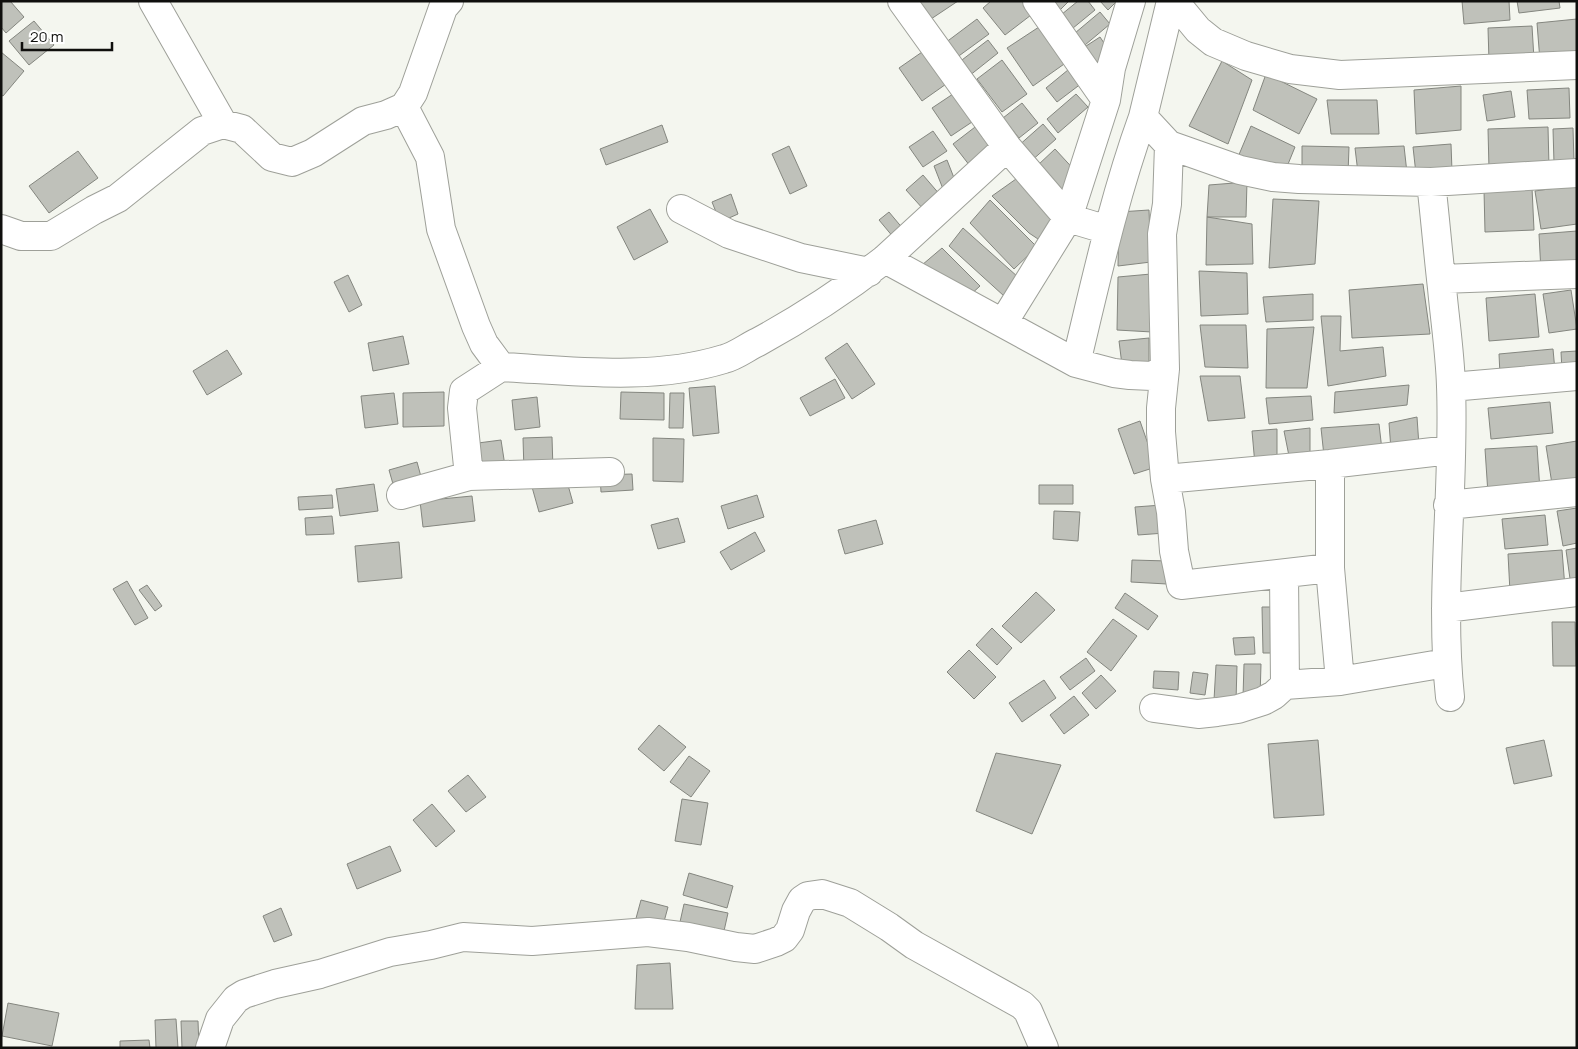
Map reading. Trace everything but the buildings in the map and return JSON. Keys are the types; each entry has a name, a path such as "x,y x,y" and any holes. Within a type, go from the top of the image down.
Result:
{"street":[{"path":"153,1 223,124"},
{"path":"1,229 21,236 51,236 118,198 202,131 223,124 242,129 272,157 292,162 313,153 363,121 404,106 412,93 443,8 449,1"},
{"path":"902,1 1007,147 1068,218 1108,230"},
{"path":"1037,1 1106,100"},
{"path":"1003,323 1068,218 1106,100 1111,68 1131,1"},
{"path":"1172,1 1198,30 1213,42 1246,56 1290,69 1340,75 1577,65"},
{"path":"1076,362 1108,230 1133,143 1143,117 1172,1"},
{"path":"404,106 430,157 441,228 476,326 484,344 501,367"},
{"path":"1143,117 1169,145 1240,170 1274,177 1431,182 1577,172"},
{"path":"1169,145 1167,204 1162,234 1166,368 1161,408 1161,432 1172,512 1174,551 1181,585 1330,568"},
{"path":"469,476 462,408 464,391 501,367 612,373 649,372 684,369 726,358 789,325 877,266 1007,147"},
{"path":"1431,182 1451,387 1451,465 1448,506 1446,608 1446,663 1450,697"},
{"path":"681,209 729,234 801,258 877,266 1003,323 1076,362 1130,376 1152,376 1166,368"},
{"path":"1441,279 1577,274"},
{"path":"1451,387 1577,376"},
{"path":"1166,479 1330,464 1450,450"},
{"path":"1330,464 1330,568 1340,681"},
{"path":"401,495 469,476 610,472"},
{"path":"1448,506 1577,492"},
{"path":"1284,574 1285,685"},
{"path":"1446,608 1577,592"},
{"path":"1154,708 1198,714 1231,710 1263,701 1274,695 1285,685 1340,681 1446,663"},
{"path":"210,1048 220,1019 236,999 244,994 275,984 320,974 390,952 432,945 463,937 532,941 648,932 755,949 784,938 790,930 802,900 808,896 822,894 850,903 914,945 1022,1005 1028,1011 1044,1048"}]}
